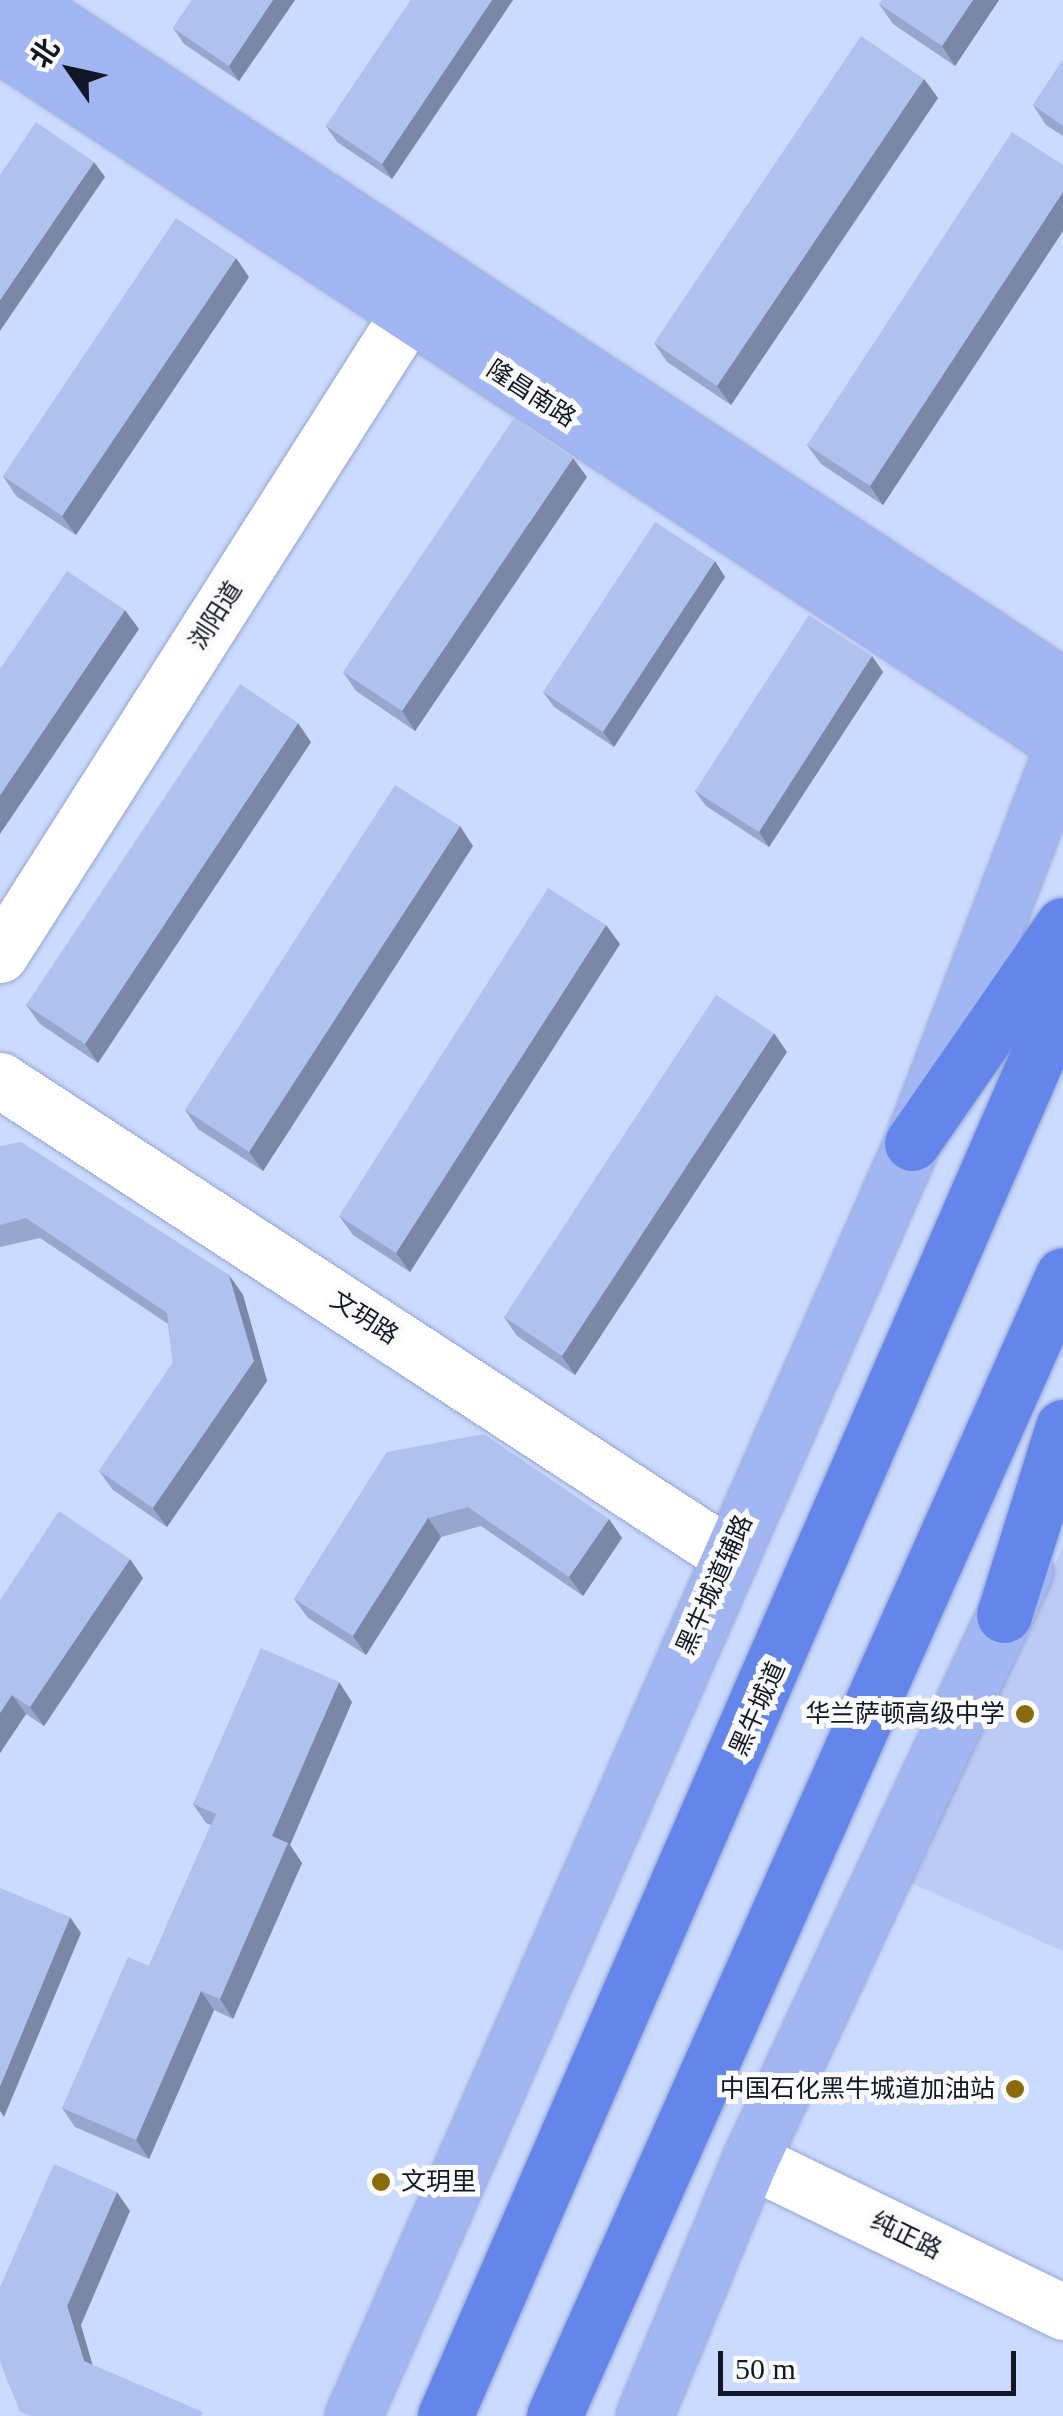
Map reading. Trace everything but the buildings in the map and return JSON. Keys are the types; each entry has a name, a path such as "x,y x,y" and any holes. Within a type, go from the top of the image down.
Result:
{"highway":[{"path":"912,1143 1063,925"},
{"name":"黑牛城道","path":"444,2416 808,1597 1063,998"},
{"path":"554,2416 899,1632 1063,1275"},
{"path":"1004,1615 1063,1427"}],"main road":[{"name":"隆昌南路","path":"18,0 420,295 1063,745"},
{"name":"隆昌南路","path":"0,44 1063,687"},
{"name":"黑牛城道辅路","path":"353,2416 912,1143 1063,745"},
{"path":"644,2416 750,2160 1063,1495"}],"street":[{"name":"浏阳道","path":"0,955 420,295"},
{"name":"文玥路","path":"0,1080 728,1555"},
{"name":"纯正路","path":"750,2160 1063,2312"}],"shaded area":[{"name":"华兰萨顿高级中学","path":"1063,1546 1063,1951 911,1883"}],"place":[{"name":"华兰萨顿高级中学","path":"1025,1714"},
{"name":"中国石化黑牛城道加油站","path":"1015,2089"},
{"name":"文玥里","path":"381,2182"}]}
